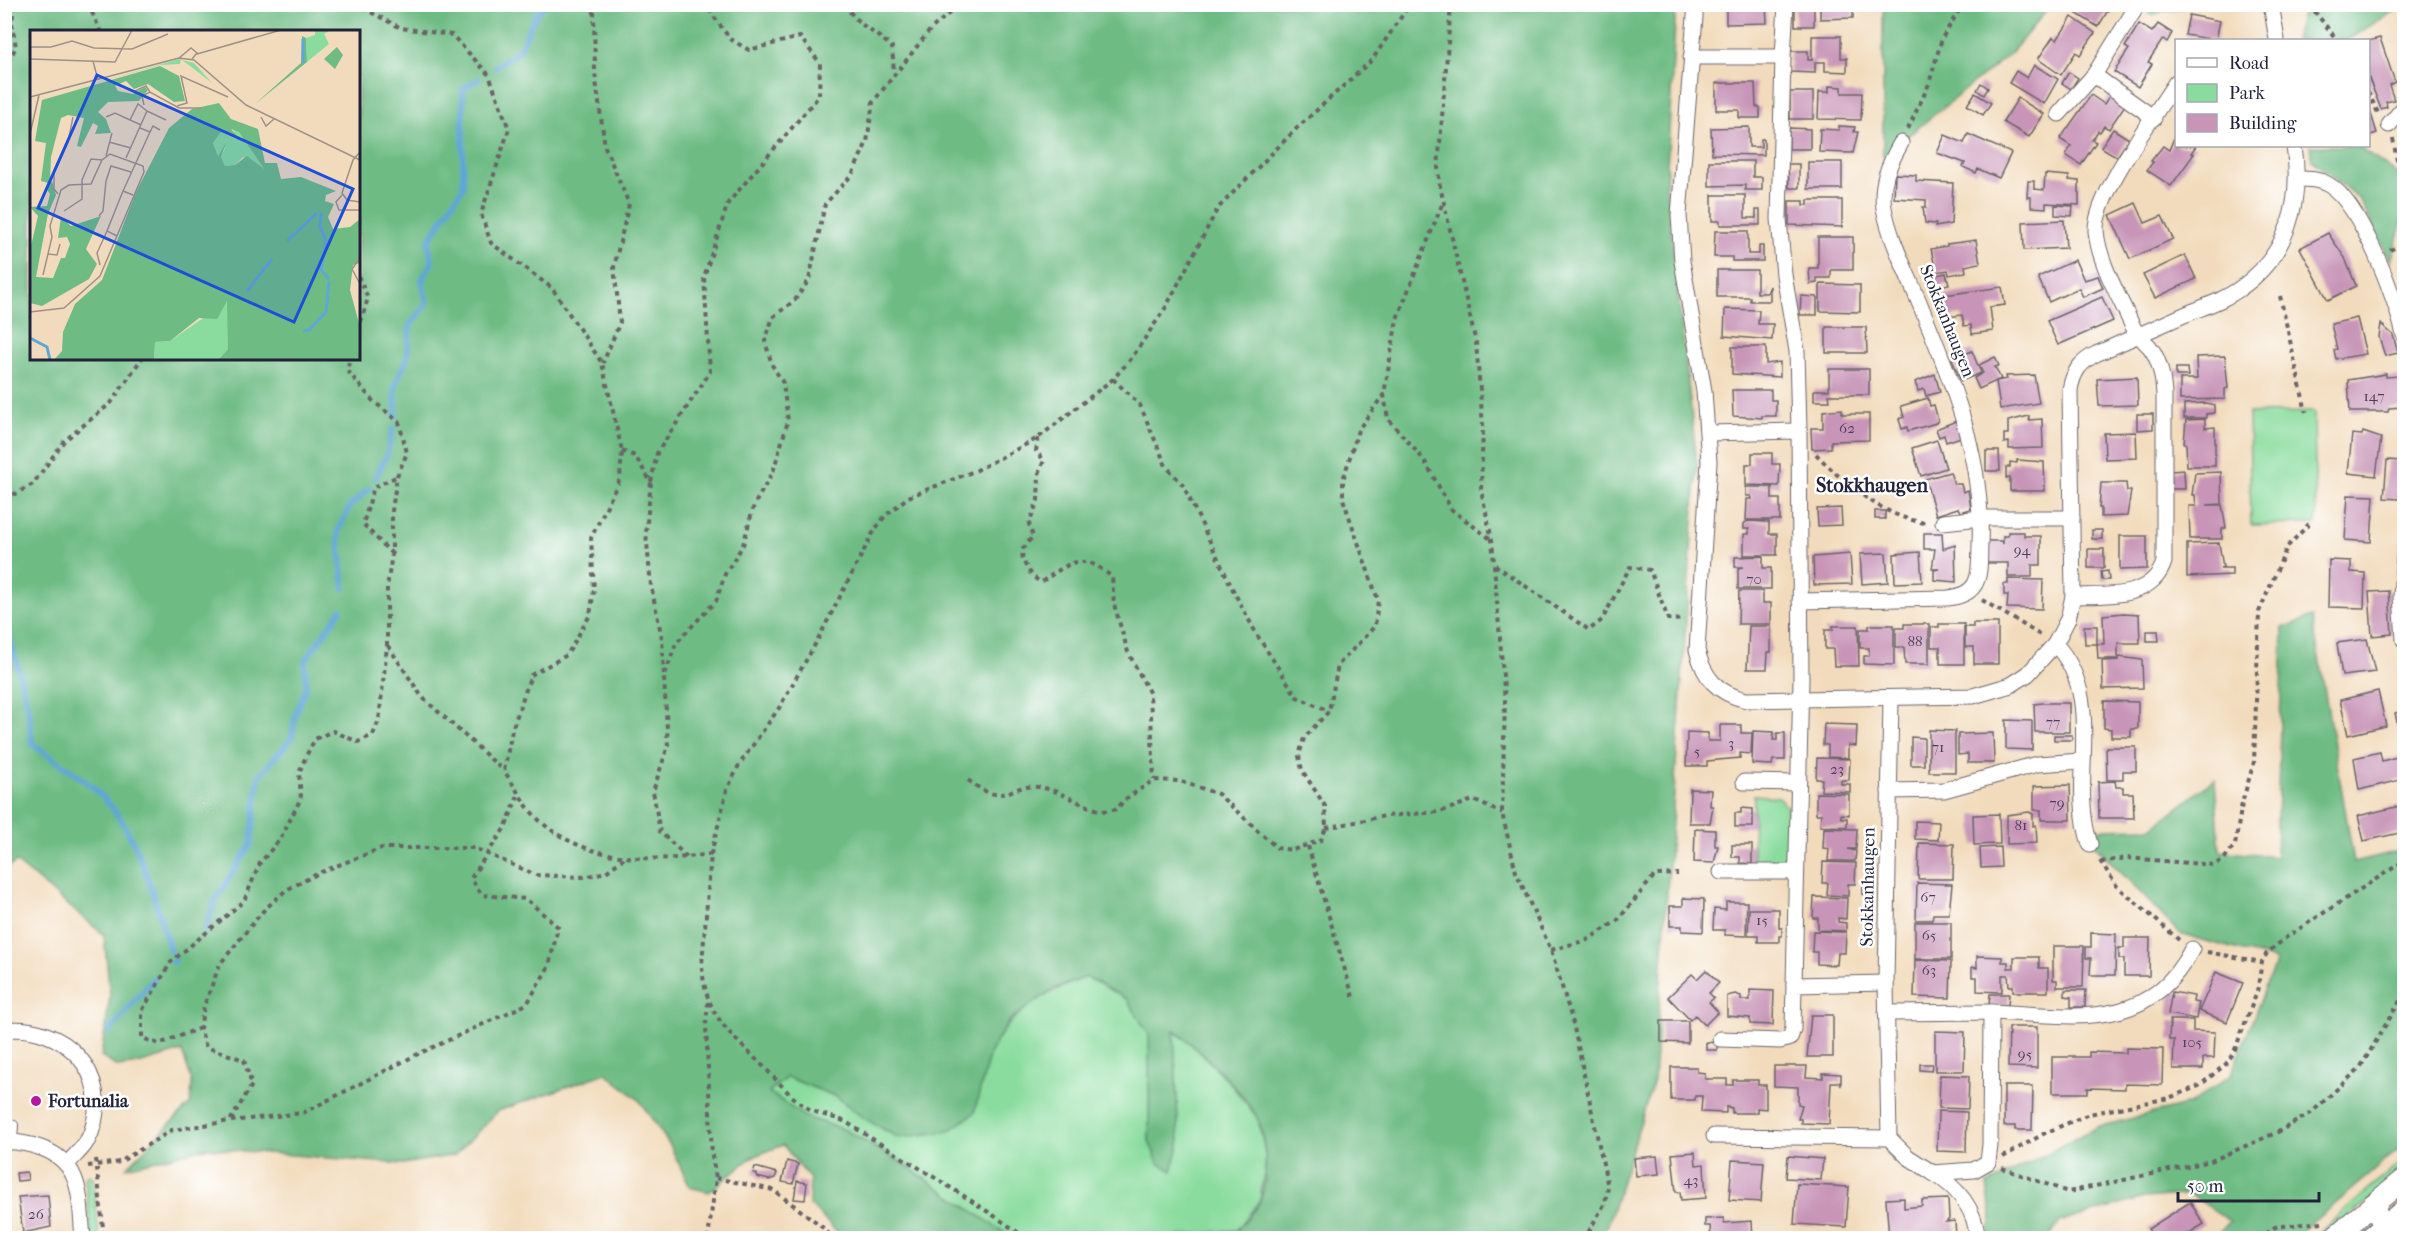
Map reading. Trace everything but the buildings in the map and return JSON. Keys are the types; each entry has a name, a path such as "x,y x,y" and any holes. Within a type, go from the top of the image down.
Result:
{"main road":[{"path":"2329,1230 2373,1204 2404,1179"}],"street":[{"path":"1696,4 1679,196 1680,238 1704,391 1708,433 1708,492 1697,650 1703,669 1712,684 1733,696 1746,700 1973,696 1990,693 2028,674 2055,644 2068,619 2073,596 2072,380 2080,364 2088,358 2226,296 2258,274 2270,262 2286,234 2294,207 2298,178 2294,147"},
{"path":"1720,1039 1781,1041 1791,1038 1793,1029 1801,700 1797,351 1784,275 1779,219 1786,4"},
{"path":"2271,4 2277,39"},
{"path":"2058,114 2094,75 2134,12"},
{"path":"1691,57 1783,57"},
{"path":"2094,75 2154,118"},
{"path":"2073,596 2130,593 2157,578 2164,562 2163,384 2153,352 2137,336 2103,256 2096,221 2105,196 2175,84"},
{"path":"2389,125 2404,107"},
{"name":"Stokkanhaugen","path":"1901,143 1886,175 1883,197 1886,216 1953,386 1973,453 1981,518 1979,573 1968,592"},
{"path":"2298,178 2327,184 2349,206 2383,272 2404,335"},
{"path":"1708,433 1799,431"},
{"path":"1943,522 1981,518 2072,518"},
{"path":"2404,555 2401,596 2404,640"},
{"path":"1800,601 1948,598 1968,592"},
{"path":"2055,644 2074,669 2082,692 2083,815 2090,844"},
{"name":"Stokkanhaugen","path":"1889,1138 1886,983 1891,698"},
{"path":"1889,791 1944,790 2037,764 2082,760"},
{"path":"1744,782 1798,783"},
{"path":"1721,872 1796,872"},
{"path":"1886,1013 2096,1014 2132,1009 2159,993 2170,983 2192,949"},
{"path":"1794,985 1886,983"},
{"path":"1933,1173 1974,1170 1988,1162 1991,1012"},
{"path":"4,1030 20,1028 61,1040 76,1052 88,1068 94,1089 95,1118 91,1135 68,1163"},
{"path":"1714,1136 1889,1138 1908,1157 1947,1181 1962,1196 1974,1219 1977,1239"},
{"path":"9,1142 48,1150 68,1163 77,1186 83,1239"},
{"path":"2373,1204 2392,1226"}],"lane":[{"path":"9,1142 14,1125"}],"path":[{"path":"4,69 16,47 12,24 14,4"},
{"path":"88,4 100,30"},
{"path":"355,4 400,28 452,35 489,75 509,129 482,214 491,243 552,288 602,363 622,451 620,480 591,538 594,590 590,615 567,655 531,675 512,730 504,771"},
{"path":"599,4 594,12 595,73 605,147 629,204 614,267 620,322 602,363"},
{"path":"688,858 660,832 653,791 668,746 662,638 651,586 646,532 651,482 657,453 710,372 704,277 728,203 819,96 820,63 801,37 749,50 730,39 705,4"},
{"path":"844,4 852,19 876,32 892,47 894,74"},
{"path":"664,678 676,643 716,601 725,574 743,545 754,505 773,472 788,421 783,383 772,365 765,341 773,317 795,300 808,280 825,204 852,176 867,142 873,102 931,29 960,4"},
{"path":"708,1239 716,1178 712,1156 706,1025 708,1001 702,964 711,854 727,790 739,765 779,708 817,641 862,550 885,516 916,493 977,470 1038,438 1113,380 1131,359 1166,307 1218,208 1296,129 1372,60 1410,4"},
{"path":"1451,4 1438,168 1443,201 1476,343 1484,426 1481,490 1492,540 1505,701 1502,813 1516,872 1551,950 1573,1023 1608,1186 1605,1203 1585,1239"},
{"path":"1901,143 1929,84 1942,39 1963,4"},
{"path":"2309,4 2336,39"},
{"path":"2370,97 2375,111 2389,125 2402,188 2404,245"},
{"path":"1443,201 1397,320 1384,394 1388,419 1424,460 1452,510 1492,540"},
{"path":"360,280 368,298 360,325"},
{"path":"2280,296 2306,412"},
{"path":"4,492 15,494 33,484 64,441 111,402 141,360"},
{"path":"200,1028 159,1044 142,1038 142,1011 171,962 244,901 260,863 281,838 301,798 299,773 315,739 333,731 358,742 373,735 379,720 387,646 387,587 392,554 392,511 397,476 407,453 399,422 372,400 346,370 349,360"},
{"path":"1113,380 1140,405 1166,466 1183,485 1238,600 1296,697 1329,711"},
{"path":"968,780 982,791 998,795 1035,786 1063,793 1100,811 1117,809 1124,800 1154,780 1180,781 1218,794 1277,849 1293,850 1321,840 1326,828 1325,806 1302,770 1299,756 1304,738 1329,711 1338,665 1375,626 1378,600 1343,499 1343,480 1358,430 1384,394"},
{"path":"1038,438 1036,451 1044,460 1039,474 1038,500 1029,524 1033,537 1023,550 1023,556 1034,579 1041,582 1059,568 1076,562 1095,563 1112,577 1114,604 1128,652 1150,694 1154,780"},
{"path":"1799,449 1811,449 1857,492 1902,517 1928,523 1943,522"},
{"path":"622,451 636,456 651,482"},
{"path":"392,554 363,524 374,487 397,476"},
{"path":"2100,862 2127,858 2214,865 2224,859 2235,844 2242,803 2254,762 2259,612 2287,548 2309,524"},
{"path":"1494,564 1589,630 1602,620 1630,567 1650,570 1668,619 1698,620"},
{"path":"1968,592 2055,644"},
{"path":"387,646 422,697 504,771 538,819 573,843 624,858 688,858 711,854"},
{"path":"68,1163 94,1167 120,1162 172,1130 303,1113 416,1055 527,1004 549,966 558,927 526,899 482,895 471,878 506,826 519,793"},
{"path":"1326,828 1385,816 1440,812 1473,800 1502,813"},
{"path":"2090,844 2117,886 2165,929 2192,949 2262,962"},
{"path":"1308,846 1353,998"},
{"path":"230,1121 252,1085 244,1059 206,1047 200,1028 204,1006 220,964 263,910 286,890 321,872 382,848 474,848 536,875 584,877 606,872 624,858"},
{"path":"1988,1162 2002,1158 2045,1133 2089,1114 2169,1098 2199,1086 2215,1075 2234,1052 2257,992 2262,962 2268,953 2288,936 2404,861"},
{"path":"1551,950 1587,940 1617,921 1655,875 1678,874"},
{"path":"1988,1162 2068,1192 2211,1161 2278,1132 2319,1106 2360,1068 2404,994"},
{"path":"708,1001 718,1020 742,1048 807,1108 845,1121 1026,1239"},
{"path":"91,1135 97,1148 94,1167 104,1239"},
{"path":"716,1178 773,1190 819,1224 833,1239"},
{"path":"2258,1239 2275,1227 2329,1230"}],"green space":[{"path":"5,4 1676,5 1666,186 1697,464 1654,1080 1608,1225 1598,1238 1165,1238 1237,1230 1260,1201 1263,1193 1265,1171 1263,1136 1257,1118 1232,1084 1174,1031 1179,1146 1172,1171 1158,1163 1149,1141 1149,1035 1127,999 1087,977 1053,989 1010,1020 990,1052 974,1113 949,1131 899,1138 862,1117 837,1097 787,1077 769,1092 805,1117 845,1130 902,1163 1012,1238 843,1238 809,1204 810,1179 783,1145 752,1157 709,1192 690,1187 670,1145 639,1100 606,1073 498,1111 455,1155 403,1164 206,1148 127,1167 191,1103 192,1081 182,1051 138,1064 118,1067 101,1057 110,996 104,935 16,862 5,869"},
{"path":"2144,4 2194,4 2150,15 2144,5"},
{"path":"2404,4 2349,39 2295,39 2304,5"},
{"path":"1883,5 2051,5 2011,53 1883,156"},
{"path":"2310,147 2361,147 2404,179 2404,215 2391,261 2359,199 2312,160"},
{"path":"2314,412 2316,524 2251,525 2249,413"},
{"path":"2312,617 2354,862 2404,850 2404,1145 2294,1238 2215,1238 2230,1221 2190,1194 2145,1198 2060,1222 2048,1238 1985,1238 1992,1221 1987,1185 2097,1127 2190,1104 2231,1075 2276,960 2180,934 2094,844 2098,829 2152,828 2215,779 2220,851 2276,857 2283,628"},
{"path":"1754,795 1778,797 1787,807 1787,855 1779,865 1753,863"},
{"path":"1087,977 1127,999 1150,1035 1149,1141 1179,1146 1173,1031 1190,1042 1228,1081 1258,1118 1266,1160 1260,1200 1237,1230 1156,1238 1079,1235 1076,1238 1012,1238 902,1163 845,1130 805,1117 769,1092 787,1077 837,1097 862,1117 899,1138 974,1113 988,1057 999,1036 1020,1013 1032,1004 1058,989"},
{"path":"2404,1160 2404,1171 2323,1238 2313,1238"},
{"path":"88,1175 93,1177 99,1238 92,1238 85,1178"}],"waterway":[{"path":"495,67 519,51 536,14 546,4"},
{"path":"396,416 395,385 407,358 410,325 427,304 422,280 432,262 428,242 463,187 463,89 479,79"},
{"path":"375,478 387,455 393,429"},
{"path":"344,588 338,531 350,506 370,488"},
{"path":"205,931 216,899 251,844 259,776 292,738 295,716 306,687 305,661 341,610"},
{"path":"4,615 25,695 32,744 83,779 113,809 125,827 144,866 170,950"},
{"path":"109,1032 154,978"}],"place":[{"name":"Fortunalia","path":"36,1101"}],"district":[{"name":"Stokkhaugen","path":"1872,485"}]}
